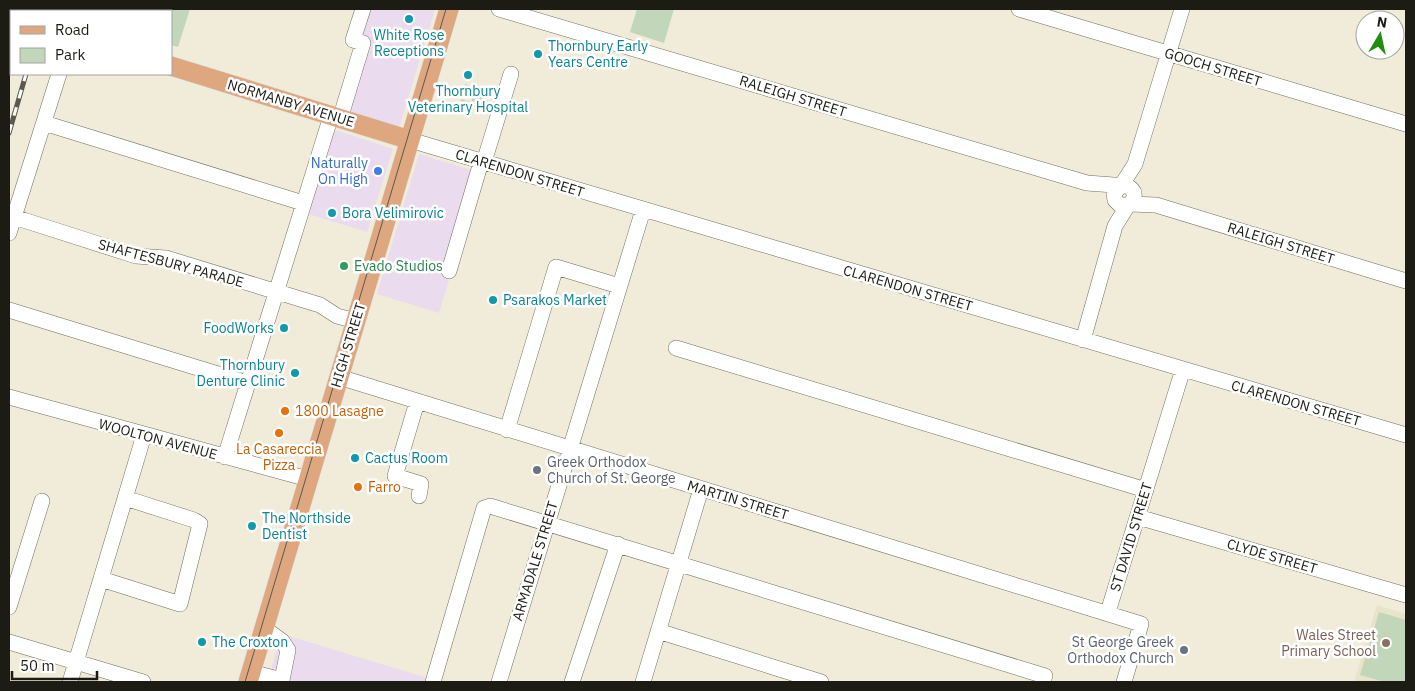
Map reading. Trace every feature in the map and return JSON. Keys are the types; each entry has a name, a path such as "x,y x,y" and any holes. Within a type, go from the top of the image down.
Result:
{"main road":[{"name":"HIGH STREET","path":"249,677 449,9"},
{"name":"NORMANBY AVENUE","path":"172,66 410,140"}],"street":[{"path":"225,457 303,203 363,43 354,40 363,9"},
{"name":"RALEIGH STREET","path":"499,9 527,13 1406,281"},
{"name":"GOOCH STREET","path":"1019,9 1406,124"},
{"path":"1083,340 1182,9"},
{"path":"449,271 511,74"},
{"path":"9,233 59,75"},
{"path":"44,123 303,203"},
{"name":"CLARENDON STREET","path":"410,140 1406,436"},
{"name":"ARMADALE STREET","path":"499,682 568,449 643,210"},
{"name":"SHAFTESBURY PARADE","path":"14,217 136,256 166,258 320,304 337,316 356,321"},
{"path":"507,430 556,267 619,286"},
{"path":"9,310 247,383"},
{"path":"676,348 1146,490"},
{"name":"ST DAVID STREET","path":"1108,612 1182,369"},
{"name":"MARTIN STREET","path":"339,377 568,449 1108,612"},
{"name":"WOOLTON AVENUE","path":"9,397 308,479"},
{"path":"417,402 395,476 421,484 419,496"},
{"path":"70,682 144,435"},
{"path":"643,682 701,489"},
{"path":"101,579 180,604 200,524 194,520 125,498"},
{"path":"9,607 42,501"},
{"path":"433,682 484,508 490,506 1046,675"},
{"name":"CLYDE STREET","path":"1138,517 1406,595"},
{"path":"572,682 618,544"},
{"path":"1108,612 1141,624 1124,682"},
{"path":"249,677 282,680 288,650 282,641 264,628"},
{"path":"658,631 821,682"},
{"path":"9,642 143,682"}],"shaded area":[{"path":"359,9 435,9 399,128 341,110 360,48"},
{"path":"326,127 393,149 367,232 299,211"},
{"path":"419,154 481,173 439,313 377,294"},
{"name":"Wales Street Primary School","path":"1377,605 1406,614 1406,682 1354,682"},
{"path":"282,634 431,679 430,682 267,682"}],"green space":[{"path":"190,9 178,47 172,45 172,10 129,10"},
{"path":"637,9 674,9 664,43 630,32"},
{"path":"465,84 487,91 481,109 460,103 461,99 471,102 474,92 463,89"},
{"name":"Wales Street Primary School","path":"1379,612 1406,620 1406,682 1385,682 1360,675"}],"tram line":[{"path":"245,682 446,9"}],"railway":[{"path":"9,133 26,75"}],"place":[{"name":"White Rose Receptions","path":"409,19"},
{"name":"Thornbury Early Years Centre","path":"538,54"},
{"name":"Thornbury Veterinary Hospital","path":"468,75"},
{"name":"Naturally On High","path":"378,171"},
{"name":"Bora Velimirovic","path":"332,213"},
{"name":"Evado Studios","path":"344,266"},
{"name":"Psarakos Market","path":"493,300"},
{"name":"FoodWorks","path":"284,328"},
{"name":"Thornbury Denture Clinic","path":"295,373"},
{"name":"1800 Lasagne","path":"285,411"},
{"name":"La Casareccia Pizza","path":"279,433"},
{"name":"Cactus Room","path":"355,458"},
{"name":"Greek Orthodox Church of St. George","path":"537,470"},
{"name":"Farro","path":"358,487"},
{"name":"The Northside Dentist","path":"252,526"},
{"name":"The Croxton","path":"202,642"},
{"name":"Wales Street Primary School","path":"1386,643"},
{"name":"St George Greek Orthodox Church","path":"1184,650"}]}
